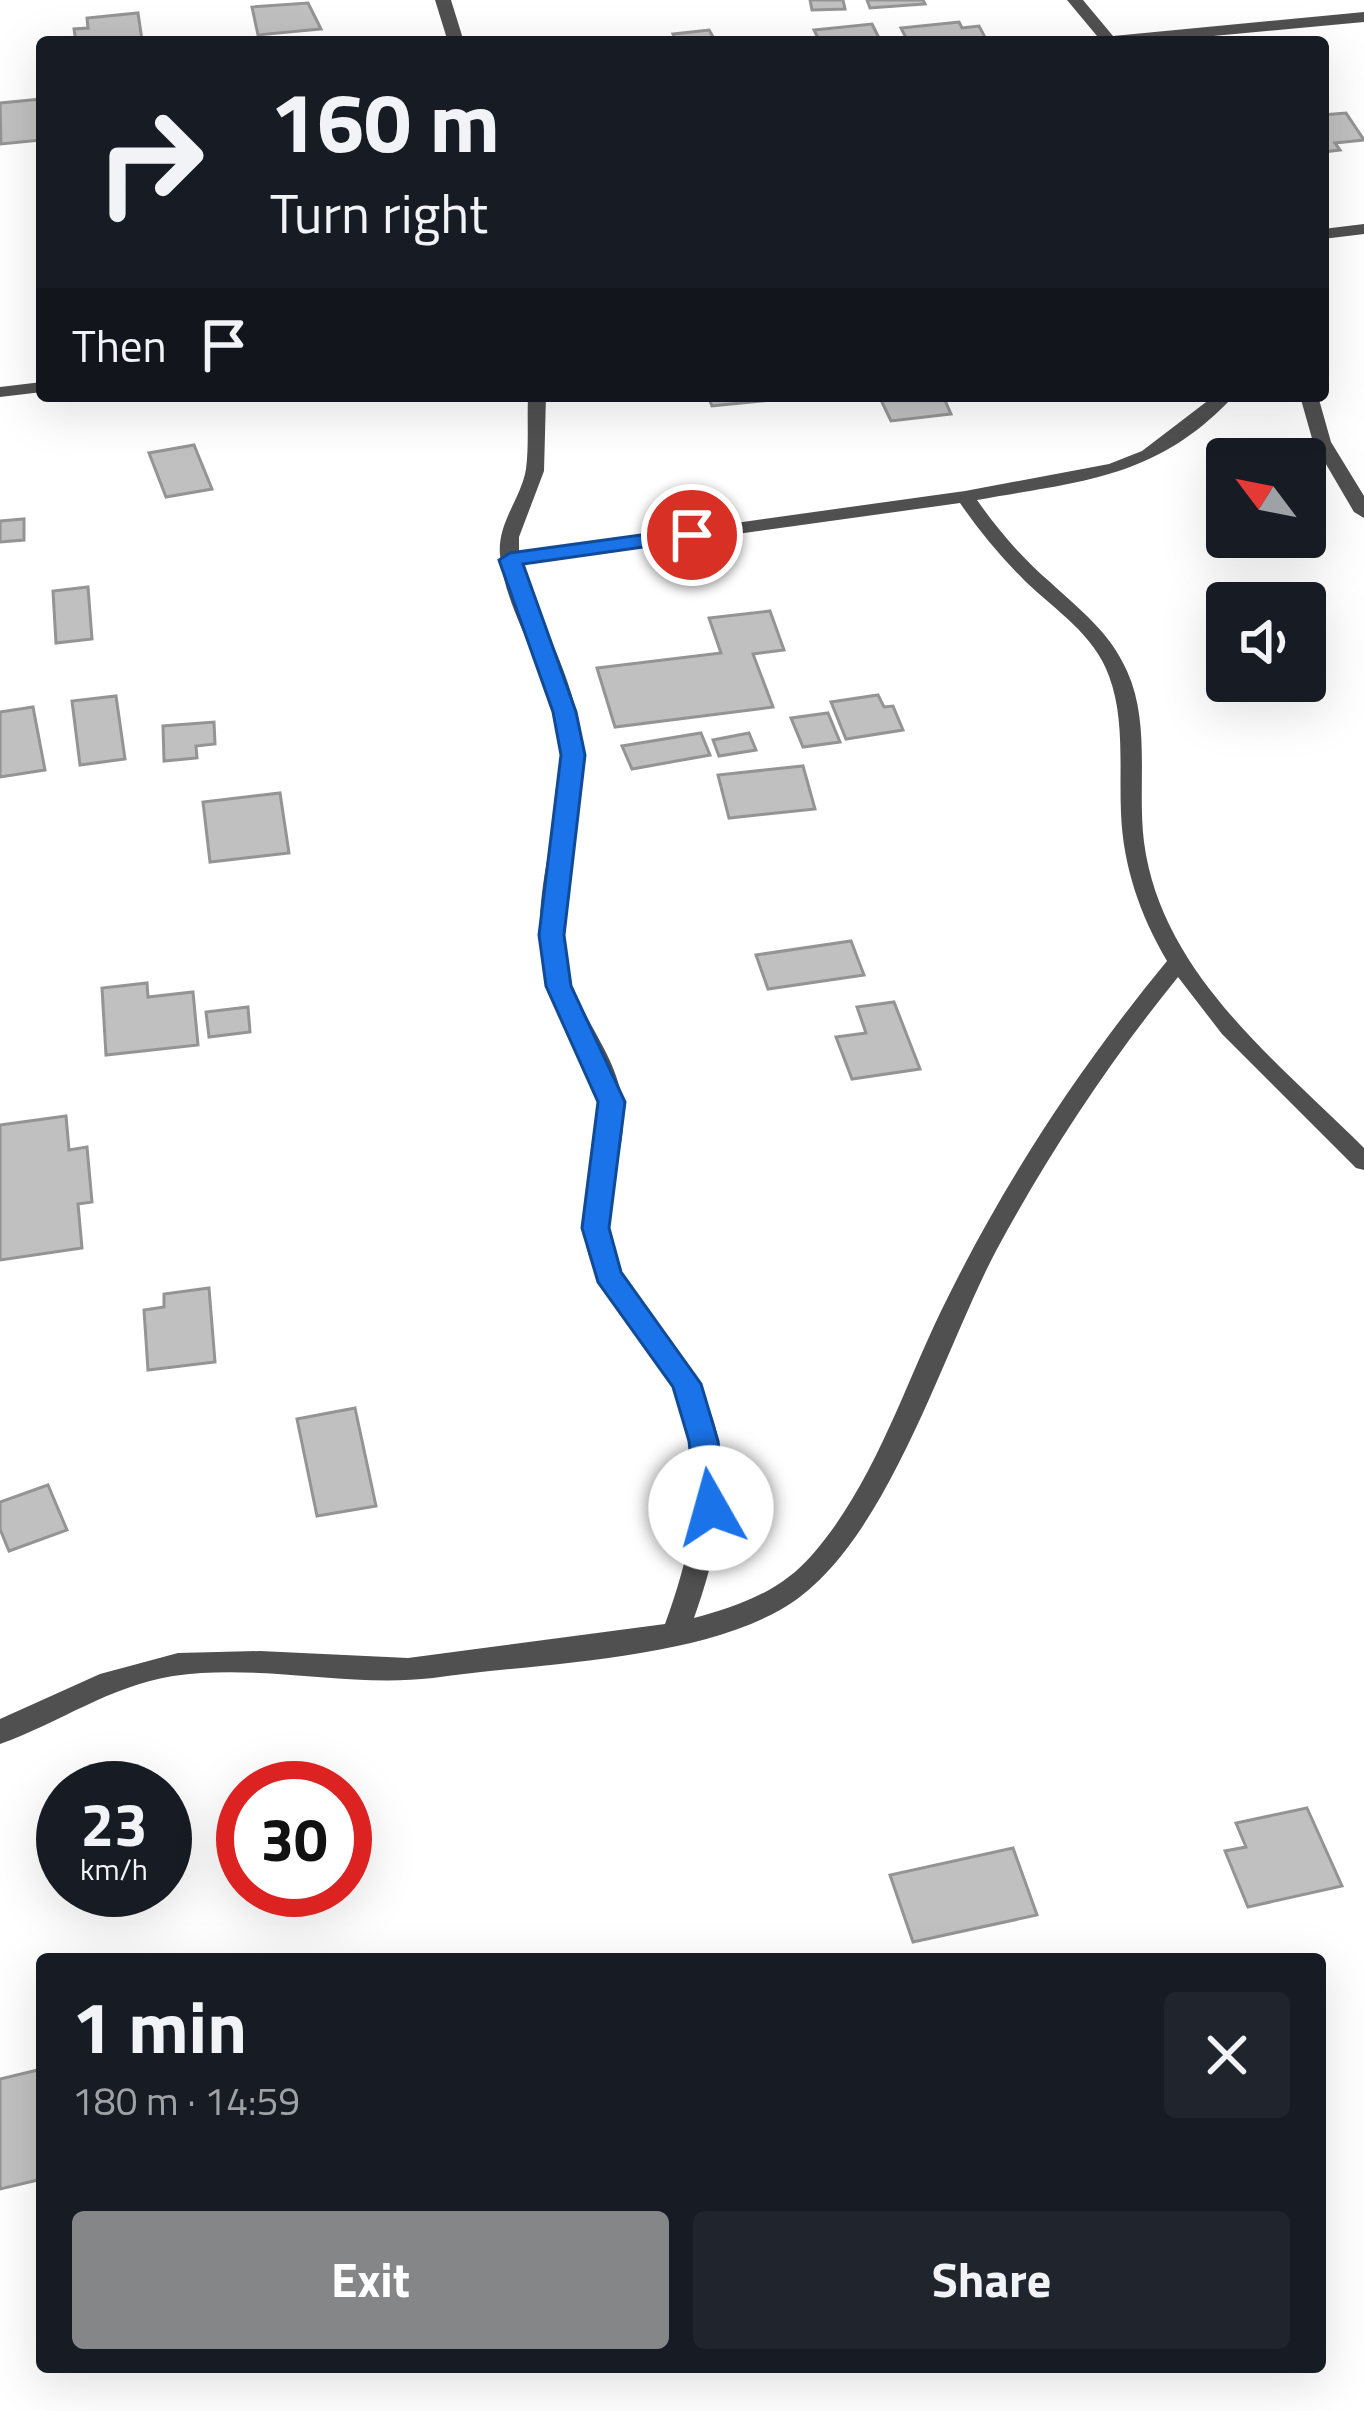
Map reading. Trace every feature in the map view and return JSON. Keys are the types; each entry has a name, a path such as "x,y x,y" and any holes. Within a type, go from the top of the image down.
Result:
{"street":[{"path":"442,0 454,36"},
{"path":"1075,0 1105,36"},
{"path":"1162,36 1364,17"},
{"path":"1329,233 1364,229"},
{"path":"0,392 36,388"},
{"path":"537,402 535,471 509,537 510,560 564,712 573,755 552,935 559,986 612,1102 596,1228 608,1275 686,1384 704,1441 711,1508 699,1570 676,1630"},
{"path":"510,560 965,497 1114,469 1149,455 1217,402"},
{"path":"1311,402 1322,442 1364,512"},
{"path":"965,497 1012,557 1084,621 1110,654 1124,694 1138,867 1178,962 1262,1066 1364,1162"},
{"path":"0,1732 173,1664 261,1660 401,1669 676,1630 748,1613 795,1588 831,1550 876,1472 962,1294 1059,1122 1110,1042 1178,962"}],"building":[{"path":"810,0 843,0 845,9 812,10"},
{"path":"867,0 923,0 925,4 870,8"},
{"path":"308,3 321,29 258,35 252,7"},
{"path":"138,13 141,36 75,36 74,29 88,28 87,18"},
{"path":"959,22 962,28 979,26 984,36 905,36 901,28"},
{"path":"872,24 878,36 817,36 814,30"},
{"path":"709,30 712,36 674,36"},
{"path":"36,100 36,141 1,144 0,103"},
{"path":"1346,113 1364,140 1335,143 1340,150 1329,151 1329,114"},
{"path":"882,402 946,402 951,414 891,421"},
{"path":"194,445 212,489 166,497 149,453"},
{"path":"24,519 24,540 0,542 0,521"},
{"path":"88,587 92,639 56,643 53,591"},
{"path":"770,611 784,650 753,654 773,707 615,727 597,668 721,653 709,618"},
{"path":"878,695 884,707 893,706 903,730 846,739 831,702"},
{"path":"116,696 125,759 80,765 72,701"},
{"path":"33,707 45,770 0,777 0,712"},
{"path":"828,713 840,742 803,747 791,718"},
{"path":"214,722 215,744 196,746 197,758 164,761 163,726"},
{"path":"701,733 710,755 632,769 622,746"},
{"path":"749,733 756,750 719,756 713,740"},
{"path":"803,766 815,809 729,818 718,775"},
{"path":"280,793 289,853 210,862 203,802"},
{"path":"851,941 864,975 768,989 756,955"},
{"path":"147,983 148,997 193,992 198,1045 106,1055 102,988"},
{"path":"894,1002 920,1069 852,1079 836,1037 866,1033 857,1007"},
{"path":"248,1007 250,1032 209,1037 206,1012"},
{"path":"66,1116 69,1150 87,1147 92,1202 78,1204 82,1248 0,1260 0,1125"},
{"path":"209,1288 215,1362 148,1370 144,1310 164,1307 164,1294"},
{"path":"355,1408 376,1506 317,1516 297,1419"},
{"path":"48,1485 67,1530 9,1551 0,1529 0,1502"},
{"path":"1307,1808 1342,1886 1248,1907 1225,1851 1246,1847 1236,1823"},
{"path":"1013,1848 1037,1915 913,1942 890,1875"},
{"path":"36,2070 36,2180 0,2189 0,2079"}],"route":[{"path":"692,535 510,560 564,712 573,755 552,935 559,986 590,1044 612,1102 596,1228 608,1275 686,1384 704,1441 711,1508"}]}
